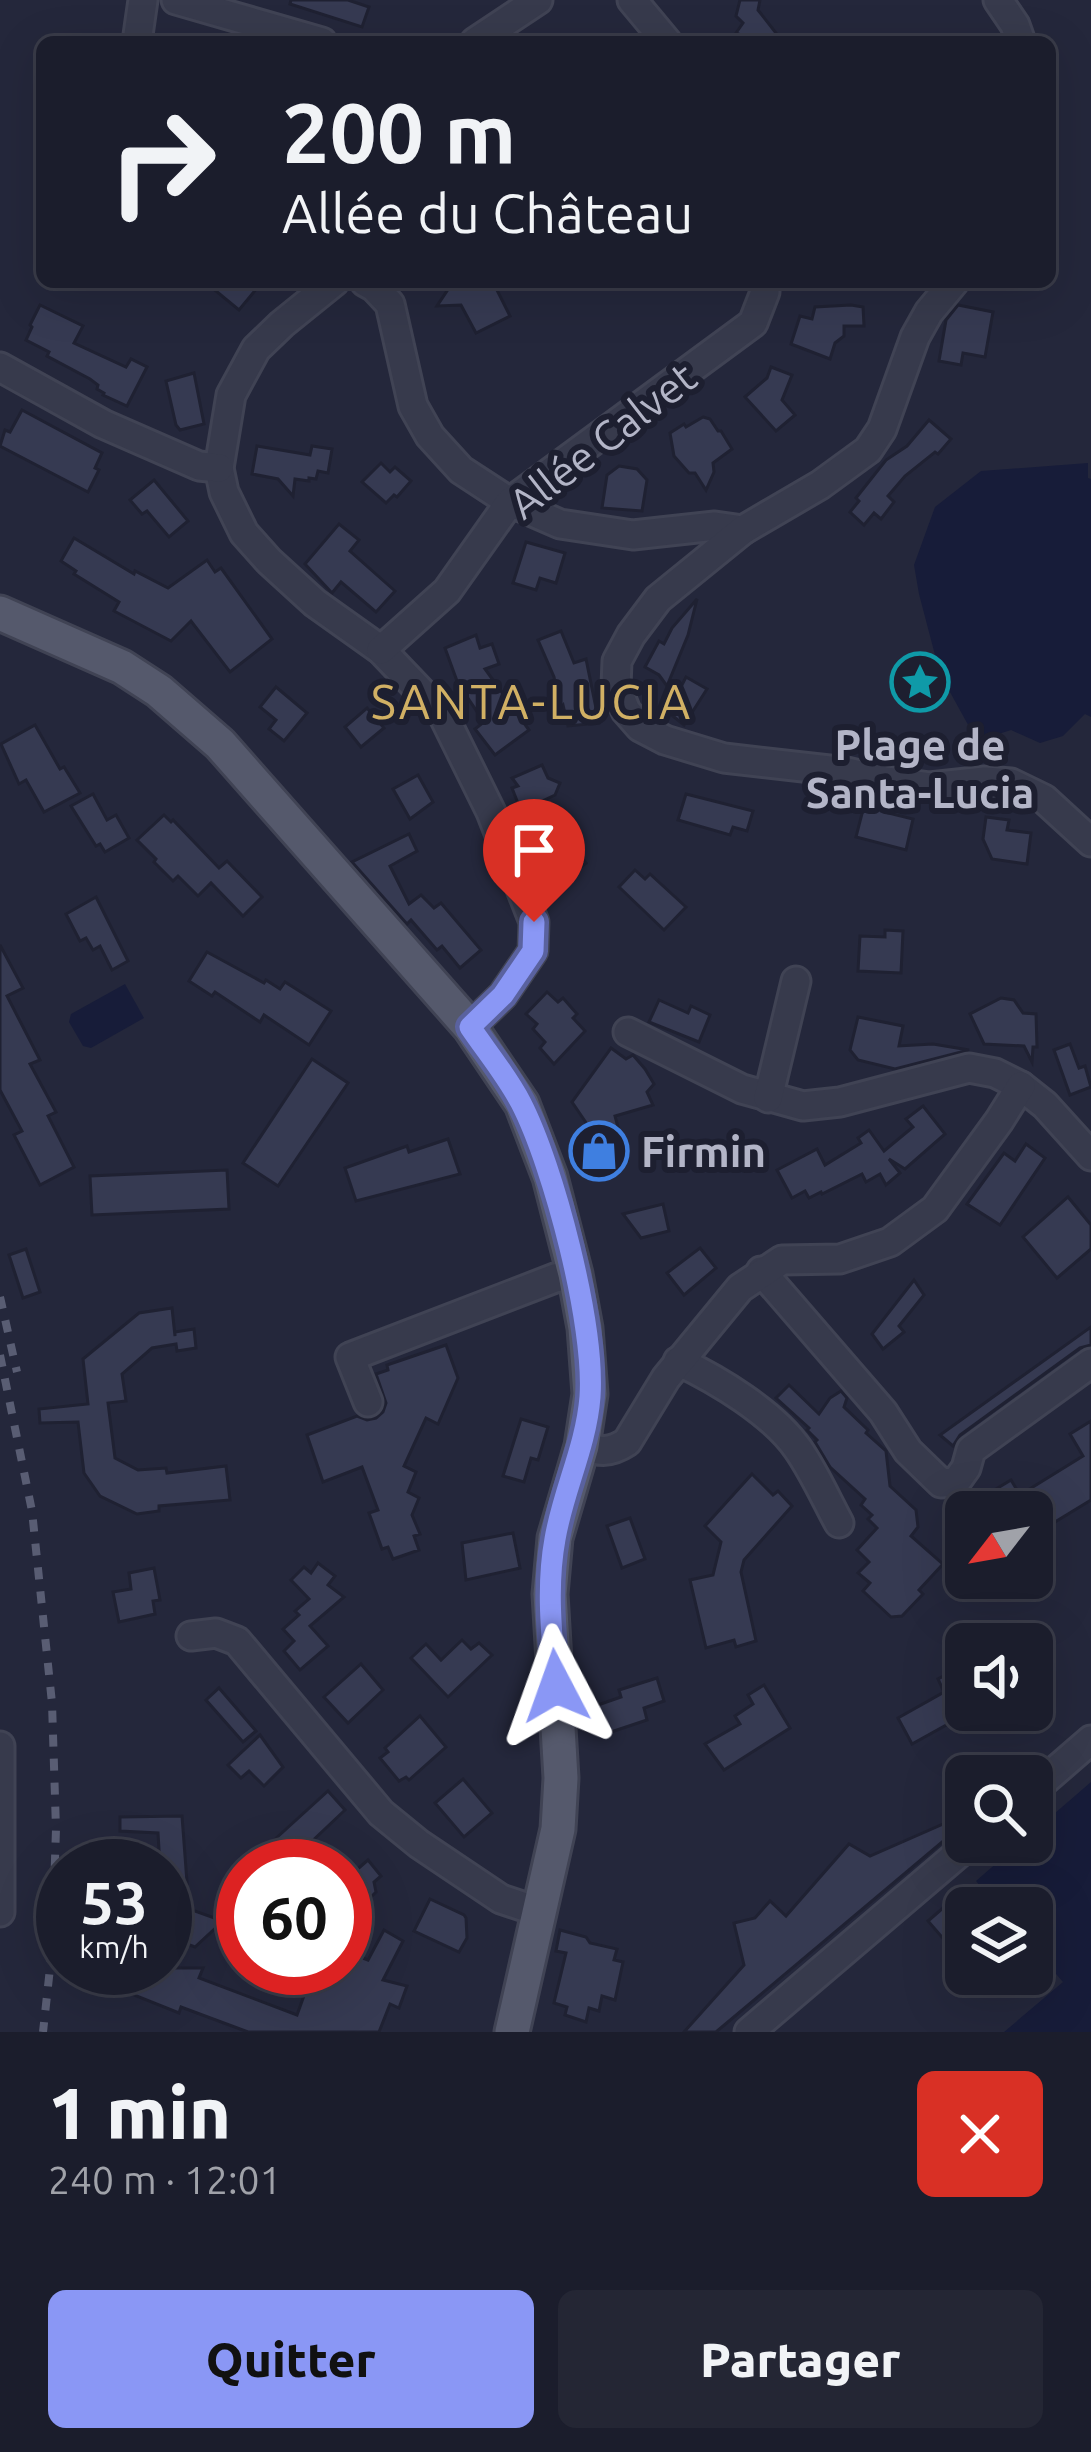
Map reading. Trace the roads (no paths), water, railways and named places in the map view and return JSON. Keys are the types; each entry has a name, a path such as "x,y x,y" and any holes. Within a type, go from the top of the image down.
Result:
{"main road":[{"path":"0,613 122,667 159,691 220,744 470,1027 522,1104 550,1177 585,1328 590,1394 582,1447 555,1538 550,1594 561,1778 559,1829 512,2032"}],"street":[{"path":"137,36 143,0"},
{"path":"176,0 301,36"},
{"path":"484,36 538,0"},
{"path":"632,0 662,36"},
{"path":"998,0 1019,36"},
{"path":"327,288 256,349 231,395 219,469 224,492 244,533 269,562 380,650 443,715 491,812 534,922 533,951 503,995 470,1027"},
{"path":"375,288 390,304 413,406 430,436 460,470 510,502 560,524 633,535 715,526 742,530"},
{"name":"Allée Calvet","path":"380,650 446,591 510,502 753,322 765,288"},
{"path":"949,288 914,337 882,429 868,450 820,485 742,530 658,599 616,661 616,686 626,711 640,727 665,740 724,758 847,772 885,782 930,787 1012,783 1044,800 1091,842"},
{"path":"0,367 104,424 199,466 219,469"},
{"path":"768,1098 796,981"},
{"path":"628,1032 742,1089 802,1106 840,1102 970,1068 995,1073 1045,1105 1091,1156"},
{"path":"582,1447 614,1451 627,1442 678,1361 740,1288 761,1271 782,1260 840,1258 890,1242 935,1209 1021,1086"},
{"path":"761,1271 883,1412 908,1450 941,1483 956,1482 971,1450 1091,1363"},
{"path":"368,1402 350,1357 574,1274"},
{"path":"678,1361 764,1414 797,1447 839,1523"},
{"path":"191,1636 216,1633 237,1641 382,1813 501,1899 540,1912"},
{"path":"1053,1773 1091,1740"},
{"path":"0,1747 0,1912"},
{"path":"749,2032 947,1863"}],"water":[{"path":"1088,463 1091,717 1085,714 1063,736 1040,743 1011,730 977,741 940,674 919,594 914,565 935,507 981,471"},
{"path":"125,984 144,1018 91,1048 83,1046 69,1022 71,1014"},
{"path":"1091,1782 1091,2032 1004,2032 1063,1982 1053,1970 1053,1887 981,1887 976,1881 997,1863 1053,1863 1053,1815"}],"railway":[{"path":"0,1297 17,1372"},
{"path":"0,1355 32,1511 52,1703 56,1829 52,1950 43,2032"}],"place":[{"name":"Plage de Santa-Lucia","path":"920,682"},
{"name":"Firmin","path":"599,1151"}],"district":[{"name":"SANTA-LUCIA","path":"532,701"}]}
